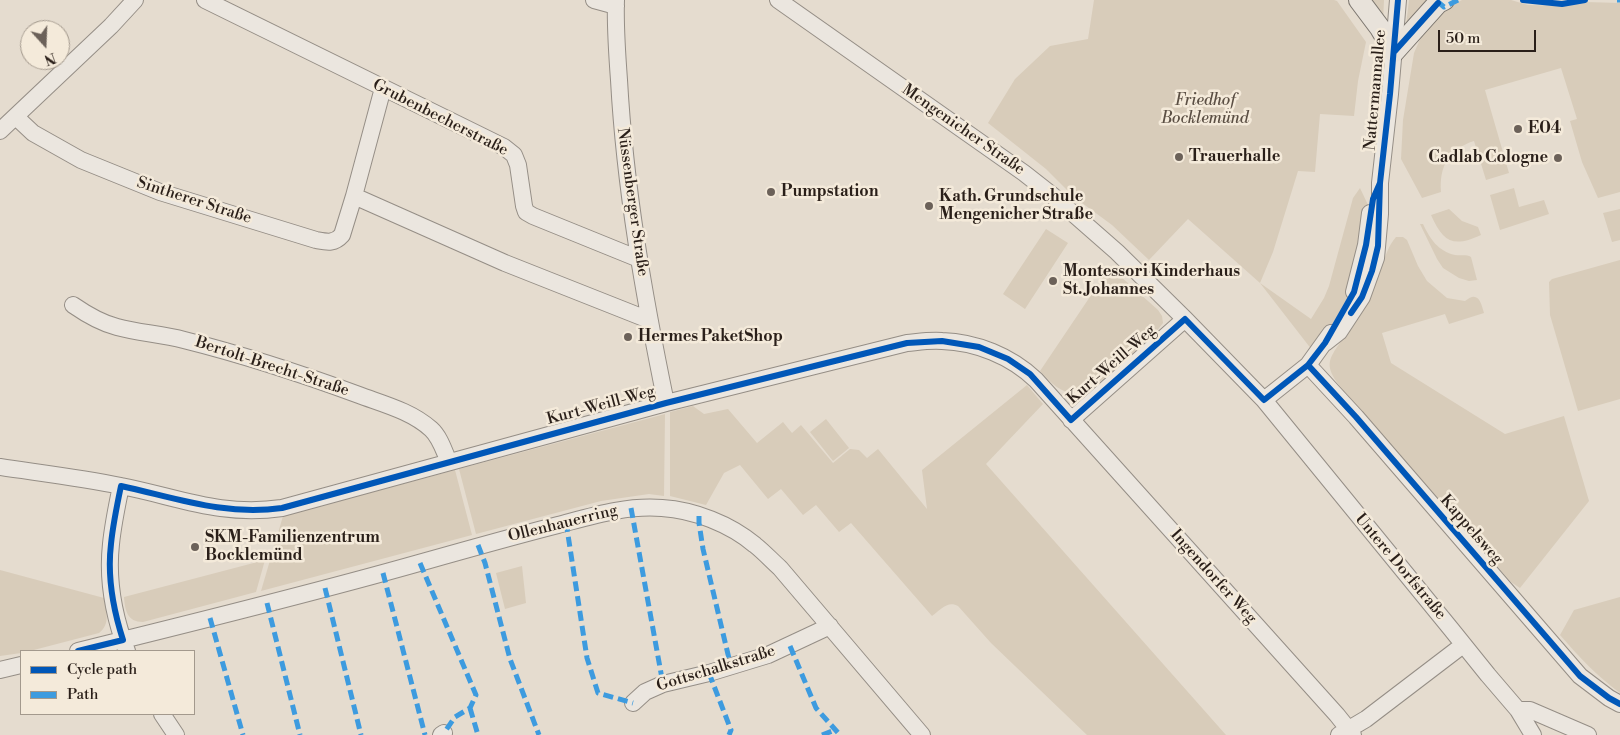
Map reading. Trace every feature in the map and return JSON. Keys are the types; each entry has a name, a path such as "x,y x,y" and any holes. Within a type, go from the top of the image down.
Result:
{"main road":[{"path":"1359,0 1380,28 1394,52 1438,3 1444,0"}],"street":[{"path":"0,131 111,26 135,0"},
{"name":"Grubenbecherstraße","path":"205,0 504,147 514,156 518,164 526,212 639,259"},
{"path":"594,0 616,3"},
{"name":"Mengenicher Straße","path":"778,0 1046,190 1117,252 1264,400"},
{"name":"Nattermannallee","path":"1264,400 1308,365 1325,343 1354,292 1366,245 1373,199 1380,183 1398,0"},
{"name":"Nüssenberger Straße","path":"616,3 622,129 639,259 666,403"},
{"name":"Sintherer Straße","path":"16,117 33,133 58,148 90,164 160,192 316,240 332,242 342,236 383,88"},
{"path":"354,196 505,262 649,320"},
{"name":"Bertolt-Brecht-Straße","path":"72,305 90,316 116,327 183,339 249,358 312,378 391,407 417,418 433,430 449,462"},
{"name":"Kurt-Weill-Weg","path":"0,468 121,486 198,505 228,510 282,508 666,403 907,343 942,341 979,347 1008,359 1030,374 1071,420 1185,319"},
{"name":"Kappelsweg","path":"1308,365 1356,417 1580,676 1620,704"},
{"name":"Untere Dorfstraße","path":"1264,400 1518,710 1533,735"},
{"name":"Ingendorfer Weg","path":"1071,420 1347,733"},
{"path":"121,486 111,544 110,571 114,605 125,646"},
{"name":"Ollenhauerring","path":"87,650 125,646 478,545 608,511 651,507 681,510 696,514 733,530 755,544 780,568 922,735"},
{"name":"Gottschalkstraße","path":"633,703 645,692 663,684 709,673 768,655 830,626"},
{"path":"1347,733 1463,645"},
{"path":"0,670 20,665"},
{"path":"1518,710 1530,710 1588,735"},
{"path":"163,715 176,735"}],"green space":[{"name":"Friedhof Bocklemünd","path":"1094,0 1334,0 1337,1 1366,42 1358,81 1354,116 1320,114 1315,172 1298,171 1273,252 1260,283 1188,219 1149,260 1112,225 1074,197 1046,169 988,123 1015,79 1050,46 1088,39"},
{"path":"1366,0 1384,0 1383,22"},
{"path":"1409,0 1429,0 1406,25"},
{"path":"1462,0 1511,0 1528,5 1563,6 1585,2 1620,3 1620,192 1598,198 1582,162 1570,121 1577,119 1561,68 1485,90 1509,173 1486,180 1474,141 1465,144 1447,160 1442,174 1441,192 1422,198 1401,159 1403,120 1414,53 1421,37 1441,11"},
{"path":"1360,188 1369,207 1349,295 1331,327 1312,350 1260,283 1311,319 1329,286 1353,198"},
{"path":"1514,188 1519,207 1544,200 1549,214 1500,230 1490,195"},
{"path":"1449,209 1462,221 1478,227 1481,235 1456,242 1445,237 1431,215"},
{"path":"1620,209 1620,240 1612,242 1603,213"},
{"path":"1420,224 1423,224 1432,239 1444,251 1455,255 1471,257 1477,280 1469,281 1459,278 1443,268"},
{"path":"1046,229 1068,243 1025,309 1003,294"},
{"path":"1396,237 1403,237 1407,240 1418,266 1427,281 1447,298 1465,301 1476,297 1480,301 1484,313 1449,324 1445,314 1382,333 1391,363 1505,434 1564,416 1589,501 1520,588 1511,582 1349,397 1331,371 1330,361 1332,356 1362,310 1389,248"},
{"path":"1620,260 1620,399 1578,411 1550,315 1549,282 1552,279"},
{"path":"1110,267 1158,310 1162,316 1163,323 1156,332 1092,389 1077,394 1063,391 1040,371"},
{"path":"1027,385 1043,404 986,464 1226,735 1087,735 991,643 958,606 954,604 947,605 932,616 851,523 839,532 816,505 803,515 781,489 768,499 740,465 724,473 706,505 670,496 670,412 693,406 704,414 728,409 757,443 783,422 792,433 801,425 833,463 850,449 859,450 867,458 878,449 927,509 922,470"},
{"path":"665,414 664,496 649,494 601,501 476,534 459,469"},
{"path":"826,419 849,448 833,461 810,432"},
{"path":"455,470 472,535 261,591 283,516"},
{"path":"265,560 256,592 143,622 133,620 126,611 124,597"},
{"path":"522,566 526,603 505,609 496,573"},
{"path":"0,570 104,598 107,617 105,626 99,633 34,650 20,650 20,653 0,656"},
{"path":"1620,597 1620,693 1588,666 1560,635 1574,610"}],"marked path":[{"path":"1437,1 1444,7 1458,0"},
{"path":"631,508 663,684"},
{"path":"699,516 703,549 731,667"},
{"path":"566,522 587,658 598,693 633,703"},
{"path":"478,545 485,563 510,659 539,735"},
{"path":"420,563 476,695 470,708 455,717 444,733"},
{"path":"383,573 425,735"},
{"path":"325,588 361,735"},
{"path":"267,603 300,735"},
{"path":"210,618 243,735"},
{"path":"790,646 816,708 840,735"},
{"path":"709,673 731,730 729,735"},
{"path":"470,708 478,735"},
{"path":"822,735 835,730"}],"cycle path":[{"path":"1351,313 1362,297 1372,271 1378,246 1380,183 1398,0"},
{"path":"1523,0 1562,4 1585,0"},
{"path":"1394,52 1438,3"},
{"path":"82,650 123,640 116,617 110,581 112,537 121,486 220,508 240,510 282,508 666,403 907,343 942,341 979,347 1008,359 1030,374 1071,420 1185,319 1264,400 1308,365 1325,343 1354,292 1366,245 1373,199 1380,183"},
{"path":"1308,365 1356,417 1580,676 1620,704"}],"place":[{"name":"E04","path":"1518,129"},
{"name":"Trauerhalle","path":"1179,157"},
{"name":"Cadlab Cologne","path":"1558,158"},
{"name":"Pumpstation","path":"771,192"},
{"name":"Kath. Grundschule Mengenicher Straße","path":"929,206"},
{"name":"Montessori Kinderhaus St. Johannes","path":"1053,281"},
{"name":"Hermes PaketShop","path":"628,337"},
{"name":"SKM-Familienzentrum Bocklemünd","path":"195,547"}]}
